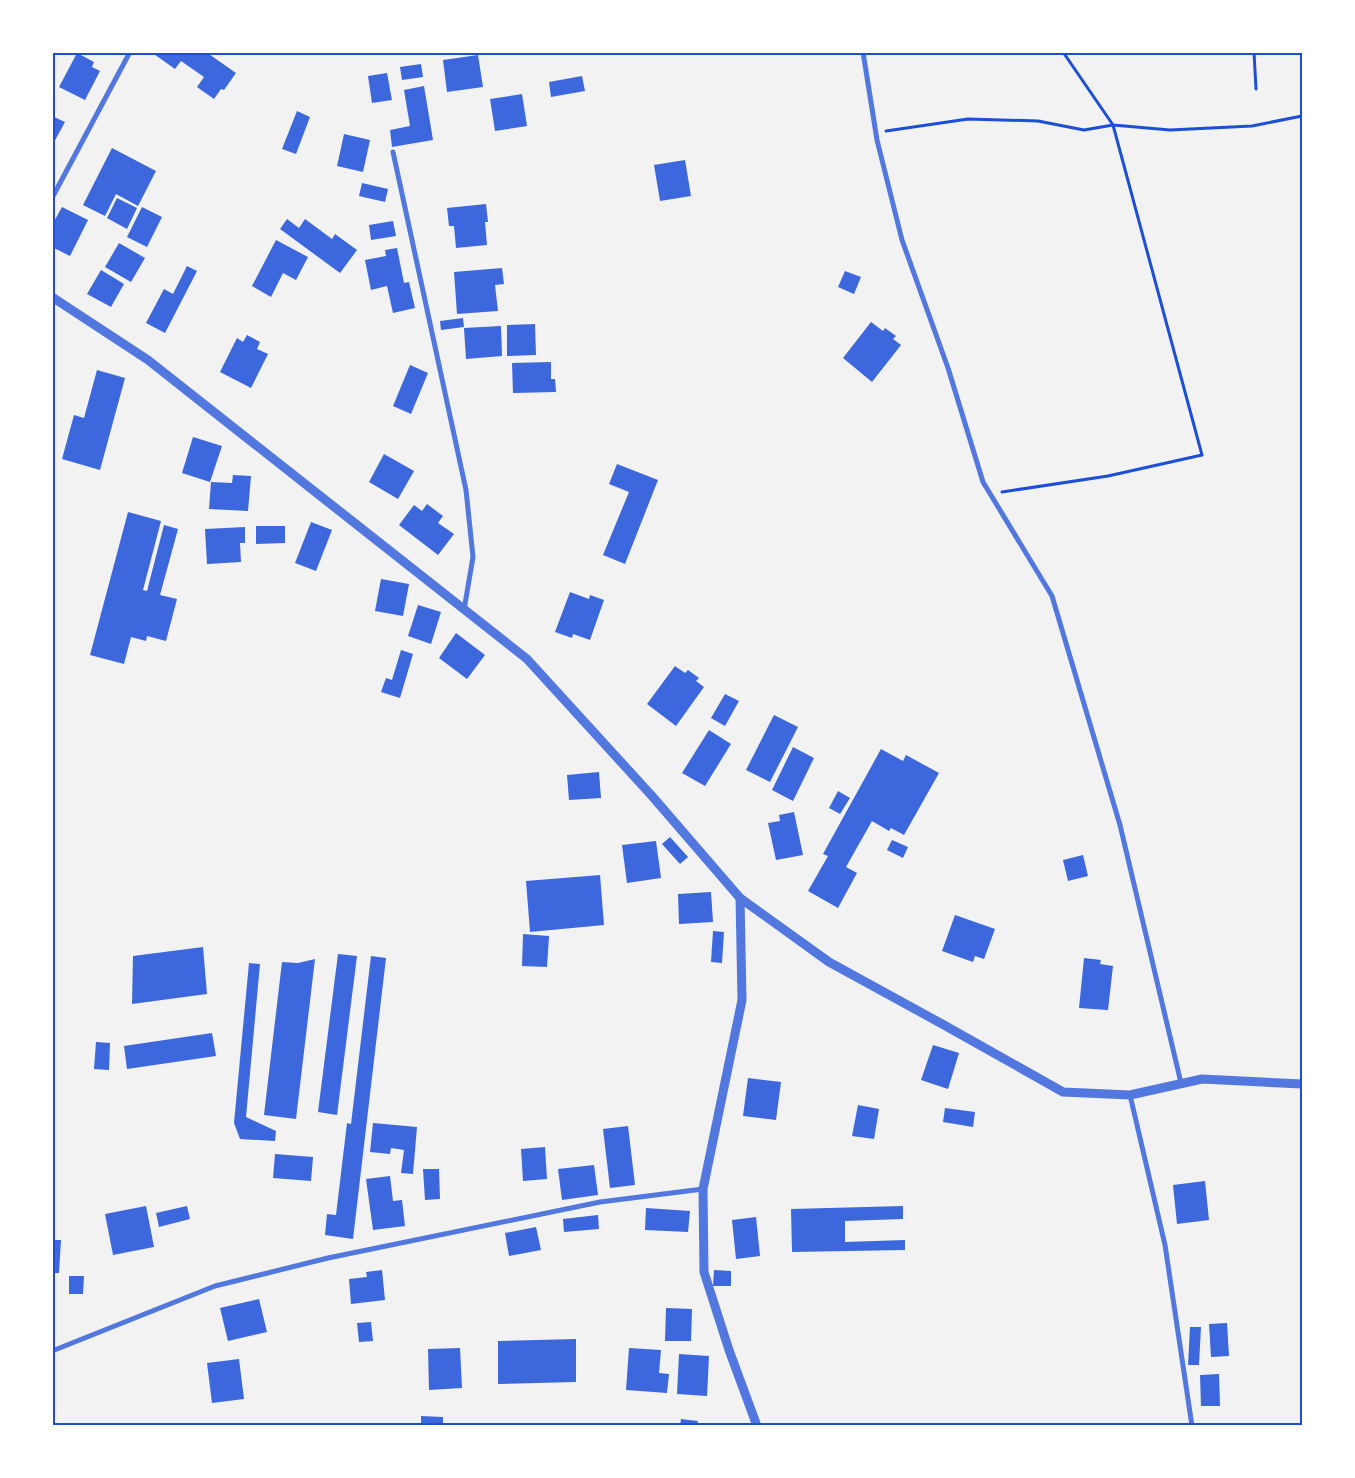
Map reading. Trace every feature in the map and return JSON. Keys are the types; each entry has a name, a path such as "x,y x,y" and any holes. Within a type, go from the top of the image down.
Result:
{"street":[{"path":"52,198 130,52"},
{"path":"863,52 876,133 902,240 948,368 983,482 1052,596 1120,826 1181,1083"},
{"path":"393,152 466,490 474,557 464,610"},
{"path":"52,297 148,360 527,659 652,796 740,898 829,962 1063,1092 1130,1095 1202,1079 1302,1084"},
{"path":"740,898 742,1000 703,1189 704,1272 729,1350 757,1426"},
{"path":"1130,1095 1165,1244 1192,1426"},
{"path":"52,1351 216,1286 318,1260 600,1202 703,1189"}],"path":[{"path":"990,494 1108,476 1202,455 1113,125 1063,52"},
{"path":"1254,52 1256,88"},
{"path":"876,133 968,119 1038,121 1084,130 1113,125 1170,130 1252,126 1302,116"}],"building":[{"path":"151,52 206,52 236,73 224,90 221,89 214,99 197,87 204,77 181,61 175,69"},
{"path":"77,53 94,62 92,67 100,71 85,100 59,87"},
{"path":"478,55 483,87 447,92 443,60"},
{"path":"421,64 423,77 402,80 400,67"},
{"path":"387,73 392,100 372,103 368,76"},
{"path":"582,76 585,91 551,97 549,82"},
{"path":"424,86 433,140 392,147 390,130 410,126 404,90"},
{"path":"522,94 527,126 495,131 490,99"},
{"path":"297,111 310,117 296,154 282,149"},
{"path":"52,116 65,122 52,146"},
{"path":"344,134 370,140 363,172 337,166"},
{"path":"112,148 156,171 138,206 116,194 105,216 83,205"},
{"path":"685,160 691,196 660,201 654,165"},
{"path":"362,183 388,189 385,202 359,196"},
{"path":"117,198 137,208 127,229 107,218"},
{"path":"486,204 488,222 485,222 487,245 456,248 454,226 449,226 447,208"},
{"path":"62,207 88,220 70,256 52,247 52,225"},
{"path":"142,207 162,217 147,247 127,237"},
{"path":"287,219 299,228 305,219 332,239 335,234 357,250 340,273 280,229"},
{"path":"393,221 396,236 371,240 369,225"},
{"path":"276,240 308,257 296,280 283,273 271,297 252,286"},
{"path":"119,243 145,258 131,282 105,267"},
{"path":"397,248 404,283 409,282 415,308 393,313 387,286 371,290 365,260 386,256 385,250"},
{"path":"187,266 197,271 165,333 146,323 164,289 173,294"},
{"path":"502,268 504,284 495,285 498,311 457,314 454,272"},
{"path":"101,270 124,284 111,307 87,294"},
{"path":"845,271 861,277 854,294 838,287"},
{"path":"463,318 464,327 441,330 440,321"},
{"path":"871,322 883,331 885,328 896,336 893,339 901,345 872,382 843,358"},
{"path":"535,324 536,355 507,356 507,325"},
{"path":"501,326 502,356 466,359 464,328"},
{"path":"247,335 260,342 257,349 268,354 251,388 220,372 237,338 243,342"},
{"path":"551,362 551,379 555,379 556,392 513,393 512,363"},
{"path":"410,365 428,373 411,414 393,406"},
{"path":"97,370 125,378 100,470 62,459 74,415 84,418"},
{"path":"193,437 222,446 210,482 182,473"},
{"path":"384,454 414,471 398,499 369,482"},
{"path":"617,464 658,480 625,564 603,555 629,492 609,484"},
{"path":"233,475 251,476 248,511 209,509 211,482 232,483"},
{"path":"427,504 443,516 438,523 454,534 438,555 399,525 414,505 422,511"},
{"path":"128,512 161,521 143,590 147,591 164,525 178,529 160,595 177,599 166,641 147,636 146,641 131,637 124,664 90,655"},
{"path":"311,522 332,530 316,571 295,563"},
{"path":"256,526 285,526 285,543 256,544"},
{"path":"245,527 245,543 240,543 241,562 207,564 205,529"},
{"path":"381,579 409,584 403,616 375,611"},
{"path":"570,592 589,599 590,595 604,600 590,640 573,634 572,638 555,632"},
{"path":"418,605 441,612 431,644 408,636"},
{"path":"456,633 485,655 467,679 439,658"},
{"path":"401,650 413,654 400,698 381,692 386,678 392,680"},
{"path":"675,666 685,673 688,670 699,678 696,681 704,687 676,726 647,704"},
{"path":"725,694 739,701 725,726 711,718"},
{"path":"774,715 798,727 770,782 746,770"},
{"path":"709,730 731,744 705,786 682,773"},
{"path":"793,747 814,758 793,801 772,790"},
{"path":"881,749 903,761 906,755 939,773 904,835 891,828 889,831 872,821 846,867 857,873 838,908 808,891 828,856 823,854"},
{"path":"599,772 601,798 569,800 567,775"},
{"path":"838,791 850,798 840,814 829,808"},
{"path":"794,812 803,855 776,860 768,823 780,821 779,815"},
{"path":"670,837 688,857 680,864 662,844"},
{"path":"892,840 908,847 903,858 887,850"},
{"path":"656,841 661,878 627,883 622,845"},
{"path":"1083,855 1088,876 1068,881 1063,860"},
{"path":"600,875 604,925 530,932 526,881"},
{"path":"711,892 713,922 679,924 678,894"},
{"path":"955,915 995,929 984,959 975,956 973,962 942,951"},
{"path":"713,931 724,932 722,963 711,962"},
{"path":"523,934 549,936 547,967 522,966"},
{"path":"203,947 207,994 132,1004 133,956"},
{"path":"338,954 357,956 337,1115 318,1112"},
{"path":"371,956 386,958 353,1239 325,1235 327,1214 336,1215 347,1123 351,1124"},
{"path":"1084,958 1101,960 1100,964 1113,966 1108,1010 1079,1008"},
{"path":"315,959 296,1119 264,1115 282,962 298,963"},
{"path":"249,963 260,964 246,1117 276,1131 275,1141 240,1139 234,1123"},
{"path":"212,1033 216,1056 127,1069 124,1046"},
{"path":"96,1042 110,1043 109,1070 94,1069"},
{"path":"933,1045 959,1053 948,1089 921,1080"},
{"path":"748,1078 781,1082 776,1120 743,1116"},
{"path":"858,1105 879,1109 874,1139 852,1136"},
{"path":"945,1108 975,1112 973,1127 943,1122"},
{"path":"373,1123 417,1127 413,1174 401,1173 404,1150 391,1148 390,1154 370,1152"},
{"path":"628,1126 635,1185 610,1188 603,1129"},
{"path":"545,1147 547,1179 523,1181 521,1149"},
{"path":"275,1154 313,1157 311,1181 273,1178"},
{"path":"594,1165 598,1195 562,1200 558,1169"},
{"path":"423,1169 439,1169 440,1199 425,1200"},
{"path":"390,1176 393,1201 402,1200 405,1226 373,1230 366,1179"},
{"path":"1205,1181 1209,1220 1177,1224 1173,1185"},
{"path":"146,1206 154,1247 113,1255 105,1214"},
{"path":"187,1206 190,1219 159,1227 156,1213"},
{"path":"903,1206 903,1219 845,1221 845,1242 905,1240 905,1250 792,1252 791,1209"},
{"path":"646,1208 690,1211 688,1232 645,1230"},
{"path":"598,1215 599,1229 564,1232 563,1219"},
{"path":"756,1217 760,1256 736,1259 732,1220"},
{"path":"536,1227 541,1250 509,1256 505,1233"},
{"path":"52,1240 61,1240 59,1273 52,1273"},
{"path":"382,1270 385,1300 351,1304 349,1279 367,1277 366,1272"},
{"path":"714,1270 731,1271 731,1286 713,1286"},
{"path":"69,1276 84,1276 83,1294 69,1294"},
{"path":"259,1299 267,1332 228,1341 220,1308"},
{"path":"666,1308 692,1309 691,1341 665,1341"},
{"path":"371,1322 373,1341 359,1342 357,1323"},
{"path":"1227,1323 1229,1356 1211,1357 1209,1324"},
{"path":"1190,1327 1201,1327 1199,1365 1188,1365"},
{"path":"576,1339 576,1382 498,1384 498,1341"},
{"path":"460,1348 462,1388 429,1390 428,1349"},
{"path":"629,1348 661,1350 659,1373 669,1374 667,1393 626,1390"},
{"path":"679,1354 709,1356 707,1396 677,1394"},
{"path":"239,1359 244,1399 212,1403 207,1363"},
{"path":"1219,1374 1220,1406 1201,1406 1200,1375"},
{"path":"421,1416 443,1417 443,1426 421,1426"},
{"path":"681,1419 698,1421 697,1426 680,1426"}]}
